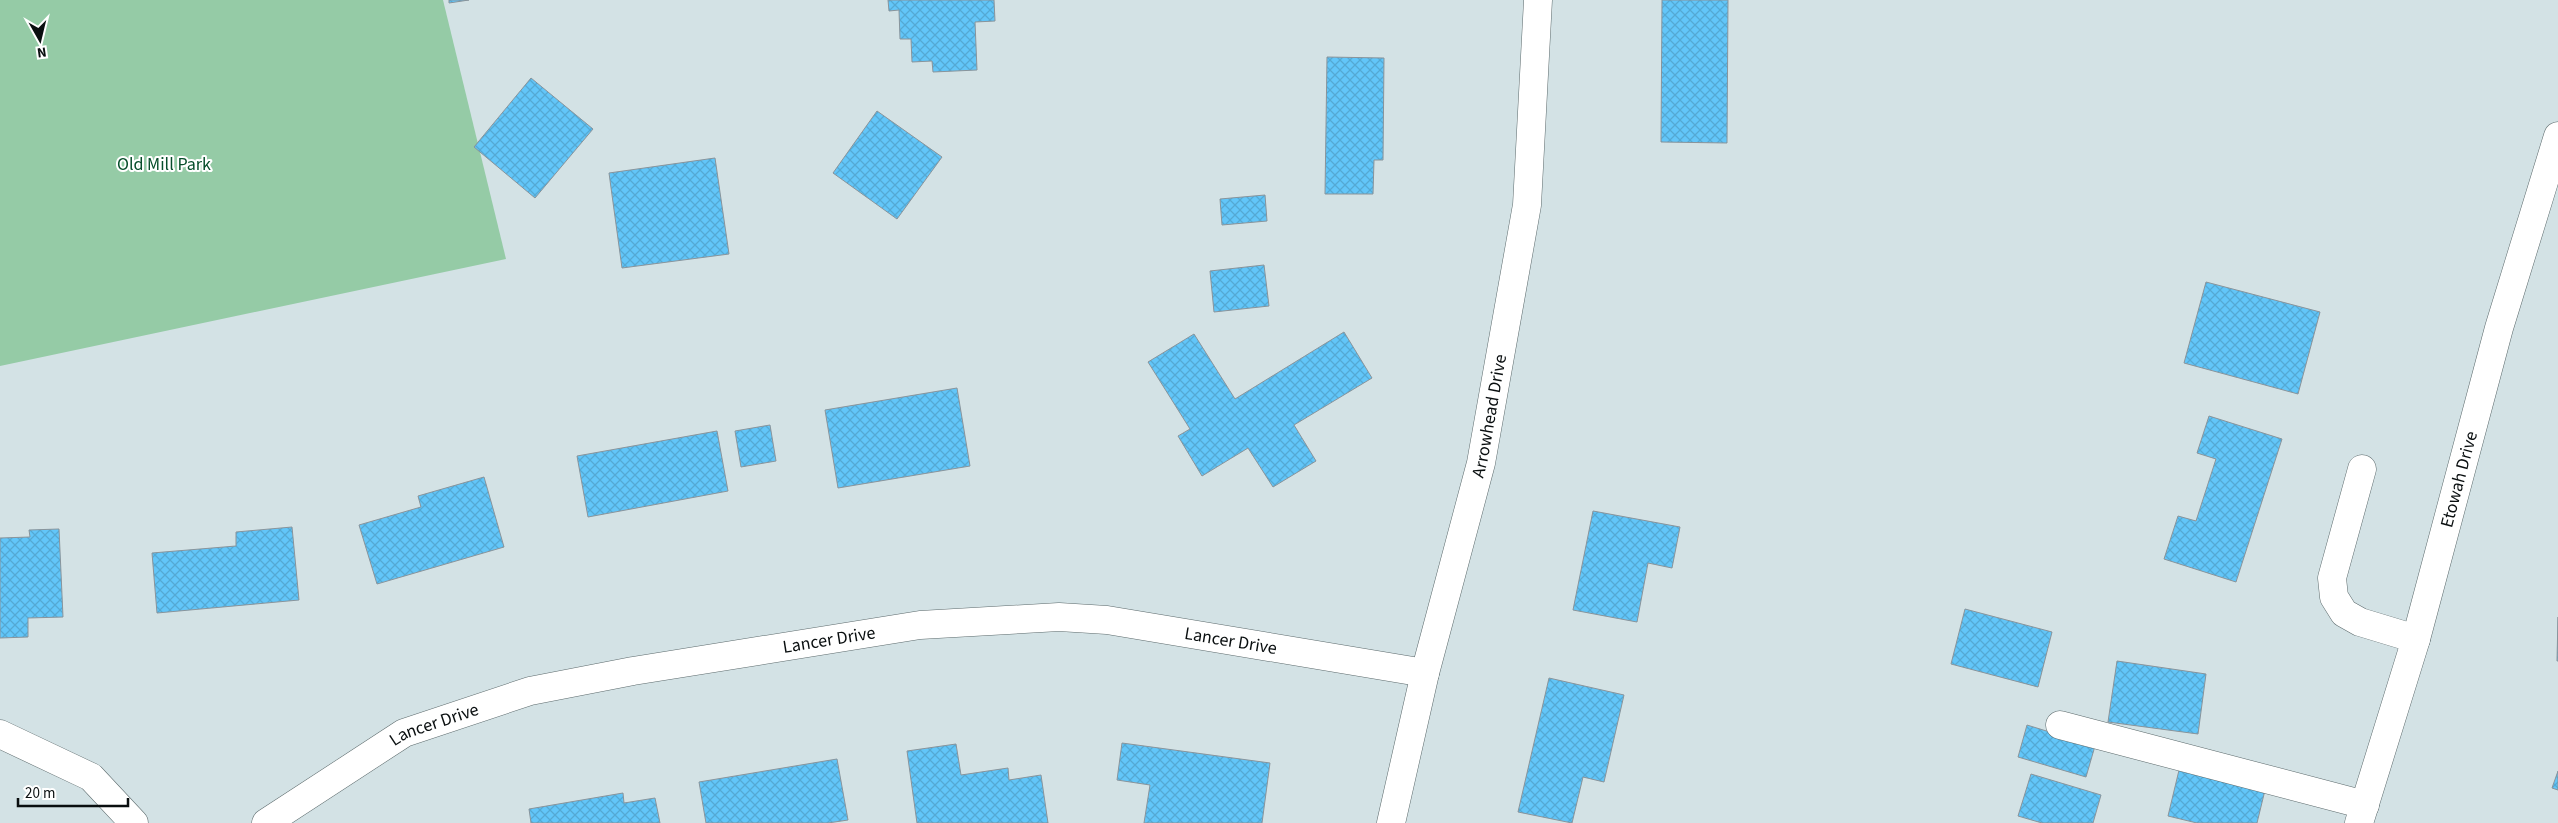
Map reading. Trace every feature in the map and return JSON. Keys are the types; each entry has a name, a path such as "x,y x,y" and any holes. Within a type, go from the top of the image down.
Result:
{"street":[{"name":"Arrowhead Drive","path":"1391,823 1425,673 1481,463 1527,205 1538,0"},
{"name":"Etowah Drive","path":"2362,814 2416,639 2499,328 2558,136"},
{"path":"2362,469 2332,578 2334,597 2344,612 2360,622 2416,639"},
{"name":"Lancer Drive","path":"266,823 404,734 530,691 633,671 920,625 1059,617 1108,620 1425,673"},
{"path":"2060,725 2362,814"},
{"path":"0,734 91,777 134,823"}],"green space":[{"name":"Old Mill Park","path":"0,0 443,0 506,259 0,366"}],"building":[{"path":"449,0 469,0 449,3"},
{"path":"888,0 994,0 995,21 975,22 977,70 933,72 932,61 912,62 911,39 900,39 899,10 889,11"},
{"path":"1662,0 1728,0 1727,143 1661,142"},
{"path":"1327,57 1384,58 1383,160 1374,160 1373,194 1325,194"},
{"path":"531,78 593,129 535,198 474,147"},
{"path":"877,111 942,157 897,219 833,173"},
{"path":"715,158 729,254 622,268 609,173"},
{"path":"1265,195 1267,221 1222,225 1220,199"},
{"path":"1264,265 1269,306 1214,312 1210,271"},
{"path":"2206,282 2320,312 2298,394 2184,363"},
{"path":"1344,332 1372,378 1294,425 1316,461 1273,487 1248,448 1202,476 1178,436 1190,429 1148,362 1194,334 1235,399"},
{"path":"957,388 970,466 838,488 825,410"},
{"path":"2209,416 2282,439 2236,582 2164,559 2178,516 2196,521 2216,459 2197,453"},
{"path":"770,425 776,461 741,467 735,431"},
{"path":"717,431 728,491 588,517 577,456"},
{"path":"484,477 504,547 377,584 359,525 421,507 418,496"},
{"path":"1593,511 1680,527 1672,568 1648,563 1637,622 1573,610"},
{"path":"292,527 299,600 157,613 152,553 236,546 236,532"},
{"path":"59,529 63,617 28,618 28,637 0,638 0,538 30,537 29,530"},
{"path":"1965,609 2052,632 2038,687 1951,664"},
{"path":"2558,617 2558,661 2557,661"},
{"path":"2117,661 2206,674 2198,734 2108,722"},
{"path":"1549,678 1624,695 1604,782 1583,777 1572,823 1518,812"},
{"path":"2027,725 2095,746 2086,777 2018,757"},
{"path":"1122,743 1270,763 1262,823 1144,823 1150,785 1117,780"},
{"path":"956,744 961,775 1008,768 1009,780 1041,775 1048,823 917,823 907,751"},
{"path":"837,759 848,820 828,823 706,823 699,782"},
{"path":"2180,766 2266,786 2257,823 2197,823 2168,816"},
{"path":"2558,771 2558,790 2552,788"},
{"path":"2031,774 2101,795 2093,823 2042,823 2018,816"},
{"path":"623,793 624,803 655,798 660,823 531,823 529,809"}]}
